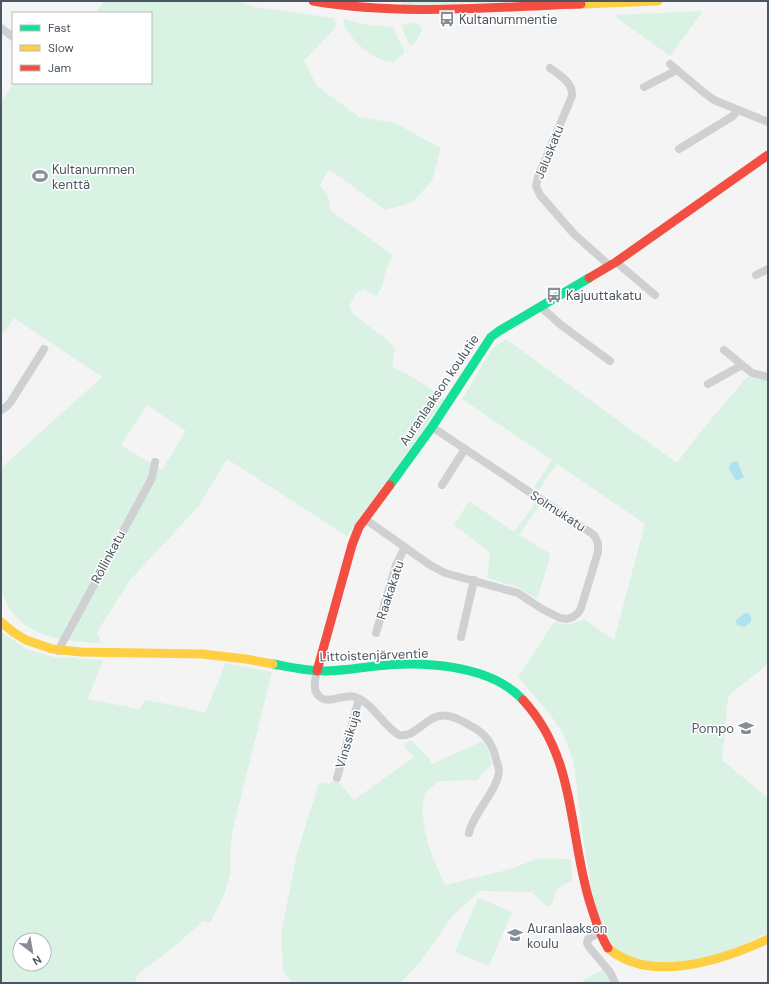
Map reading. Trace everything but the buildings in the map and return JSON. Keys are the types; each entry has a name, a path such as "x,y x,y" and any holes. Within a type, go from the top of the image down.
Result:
{"street":[{"path":"312,1 352,7 393,9 446,9 553,3 658,1"},
{"path":"1,28 12,36"},
{"path":"644,87 674,67 707,95 768,122"},
{"name":"Jaluskatu","path":"550,68 568,82 572,96 538,177 536,186 540,195 574,234 613,264"},
{"path":"679,149 733,116 738,110"},
{"name":"Auranlaakson koulutie","path":"317,671 354,539 359,527 432,427 491,337 613,264 768,155"},
{"path":"613,264 655,295"},
{"path":"756,276 768,269"},
{"path":"540,307 555,321 610,361"},
{"path":"1,410 8,405 44,349"},
{"path":"724,350 756,375 768,376"},
{"path":"708,384 742,365"},
{"name":"Solmukatu","path":"365,519 439,570 518,593 556,617 570,619 576,616 581,608 598,552 596,538 589,531 432,427"},
{"path":"442,485 465,449"},
{"name":"Röllinkatu","path":"58,651 152,478 155,462"},
{"name":"Raakakatu","path":"376,633 396,565 405,547"},
{"path":"461,637 474,580"},
{"name":"Littoistenjärventie","path":"1,622 14,634 38,646 74,653 212,655 262,661 317,671 432,665 448,667 494,679 513,690 538,717 550,738 570,797 584,885 600,932 610,951 621,962 646,972 668,976 688,973 701,969 768,939"},
{"path":"317,671 315,686 316,693 320,698 328,700 350,696 359,699 366,703 390,729 399,735 409,735 434,718 444,715 462,721 478,730 487,738 493,748 498,766 498,774 472,824 469,833"},
{"name":"Vinssikuja","path":"336,778 359,699"},
{"path":"600,932 588,939 587,943 610,972 615,983"}],"green space":[{"path":"104,1 238,1 254,7 334,18 336,24 334,29 304,61 317,86 359,117 395,123 441,148 432,181 411,203 385,210 329,169 320,185 328,195 331,211 393,255 386,270 382,287 376,296 363,289 356,293 349,306 352,313 392,344 395,349 392,367 419,381 444,400 347,536 227,459 198,507 130,580 97,632 101,643 55,638 41,634 18,619 8,607 1,591 1,468 102,377 14,318 4,333 1,332 1,97 3,99 13,84 152,84 152,12 96,12","holes":["147,405 186,431 162,470 121,445"]},
{"path":"403,1 514,1 402,5"},
{"path":"703,11 670,56 613,15"},
{"path":"344,19 367,25 394,27 398,39 404,49 404,53 393,62 378,58 356,42 346,28 343,22"},
{"path":"414,23 419,24 422,30 416,41 411,46 401,25"},
{"path":"506,339 677,463 697,436 747,377 768,380 768,664 728,696 722,760 768,798 768,933 700,964 668,971 650,970 622,957 605,934 601,919 596,914 582,832 574,763 563,733 549,713 518,677 554,622 569,624 576,623 584,619 614,640 645,524 557,464 538,491 534,487 552,460 462,399 493,348"},
{"path":"469,501 514,532 535,503 539,506 519,535 551,554 537,599 518,587 487,578 490,552 454,525"},
{"path":"1,631 26,649 54,657 103,660 88,699 139,709 145,700 205,713 226,663 272,672 232,833 230,857 231,872 224,895 210,923 203,921 174,947 138,974 134,983 1,983"},
{"path":"411,740 428,757 432,764 483,741 488,749 492,764 477,780 439,781 425,793 423,812 425,833 437,868 445,885 511,869 539,858 571,859 572,880 557,889 552,904 547,907 532,892 480,891 454,914 420,962 400,983 291,983 283,970 281,934 297,853 319,783 330,784 331,781 339,783 354,800 414,757 403,746"},
{"path":"478,898 512,912 489,966 455,952"},
{"path":"603,969 612,983 579,983"}],"water":[{"path":"737,461 744,477 736,481 729,469 731,463"},
{"path":"745,613 748,613 751,616 751,622 744,627 737,625 736,620"}],"traffic: fast":[{"path":"390,485 432,427 491,337 589,278"},
{"path":"273,664 305,670 324,671 394,665 434,665 474,672 493,679 509,688 523,700"}],"traffic: slow":[{"path":"581,4 658,1"},
{"path":"1,622 26,640 52,649 81,652 202,654 273,664"},
{"path":"608,948 625,959 644,965 664,967 708,961 729,955 768,939"}],"traffic: jam":[{"path":"313,1 346,6 413,9 581,4"},
{"path":"589,278 616,262 768,155"},
{"path":"317,671 352,545 359,527 390,485"},
{"path":"523,700 540,723 553,747 562,771 583,876 590,903 602,937 608,948"}],"place":[{"name":"Kultanummentie","path":"447,19"},
{"name":"Kultanummen kenttä","path":"40,176"},
{"name":"Kajuuttakatu","path":"554,295"},
{"name":"Pompo","path":"746,728"},
{"name":"Auranlaakson koulu","path":"515,935"}]}
